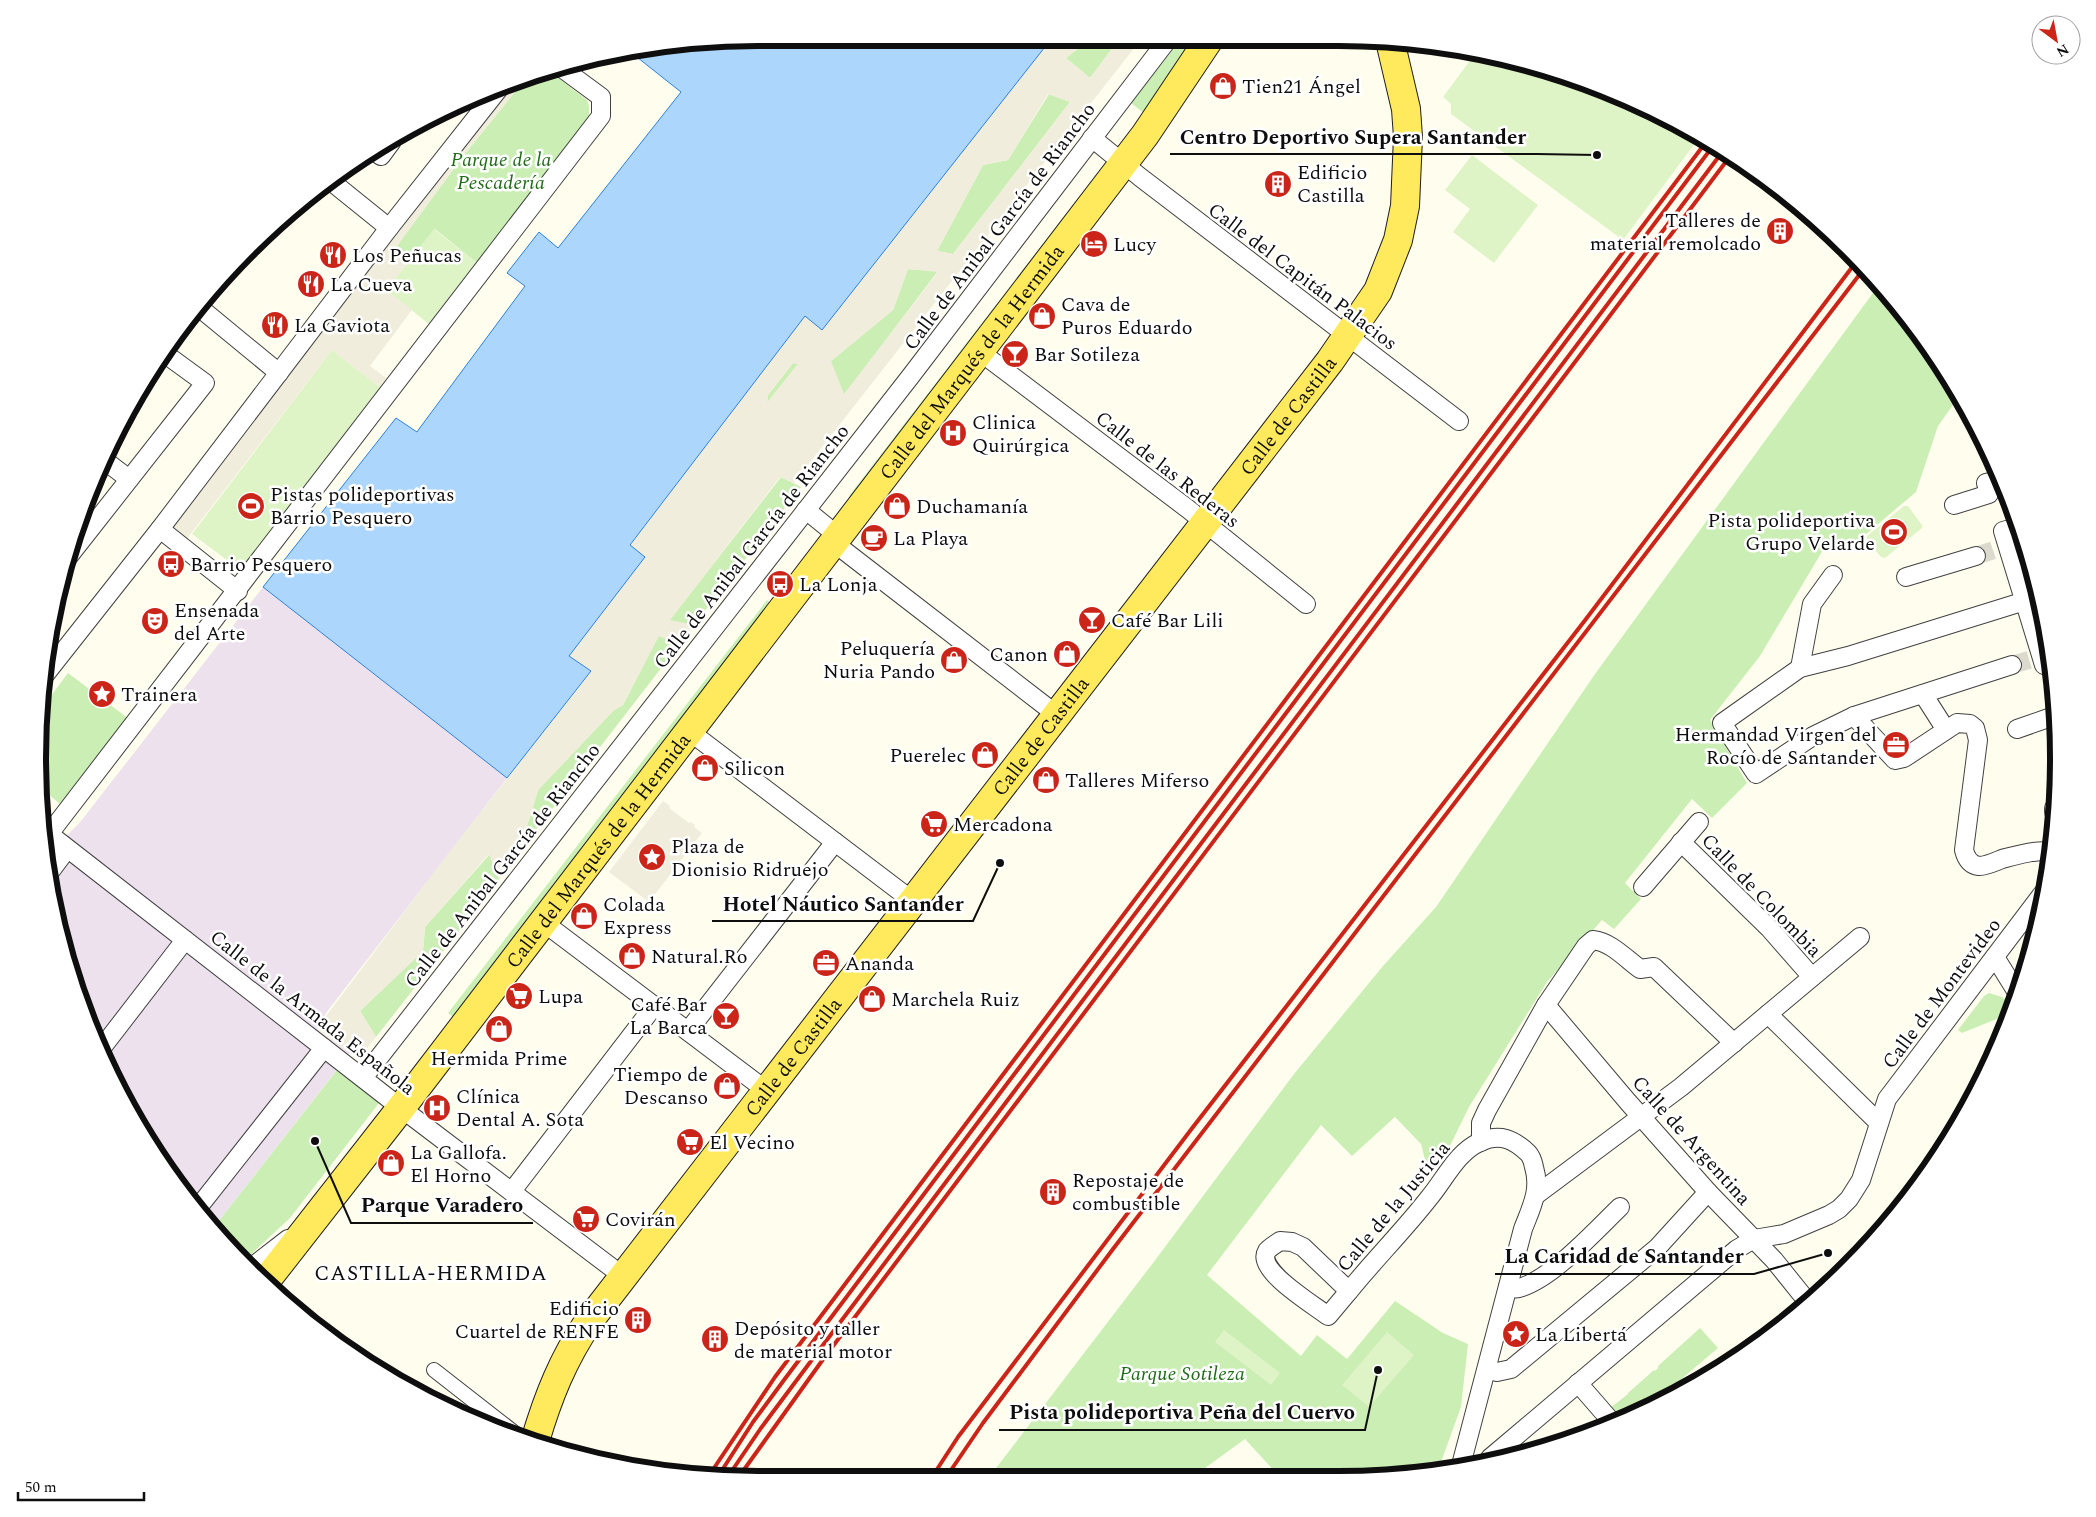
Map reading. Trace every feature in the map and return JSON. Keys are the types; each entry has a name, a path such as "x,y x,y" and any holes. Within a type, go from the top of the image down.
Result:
{"main road":[{"name":"Calle del Marqués de la Hermida","path":"270,1276 543,922 698,738 836,539 1150,128 1205,46"},
{"path":"1150,128 1222,46"},
{"path":"1377,48 1408,151"},
{"name":"Calle de Castilla","path":"537,1435 551,1389 575,1341 1349,336 1378,292 1398,240 1405,206 1408,151 1406,109 1392,49"}],"street":[{"name":"Calle de Anibal García de Riancho","path":"363,1078 806,510 1163,46"},
{"path":"50,828 238,591 602,116 601,97 568,73"},
{"path":"55,649 160,529 389,228 492,98"},
{"path":"1092,138 1123,164"},
{"name":"Calle del Capitán Palacios","path":"1123,164 1458,421"},
{"path":"336,185 389,228"},
{"path":"204,311 279,373"},
{"name":"Calle de las Rederas","path":"979,351 1205,522 1306,604"},
{"path":"81,541 205,383 170,357"},
{"path":"110,465 129,479"},
{"path":"1954,505 1989,494 1986,483 1994,481"},
{"path":"806,510 836,539 1057,715"},
{"path":"160,529 238,591"},
{"path":"2011,529 2003,531 2002,547 2025,601 2041,660"},
{"path":"1906,577 1976,556"},
{"path":"1800,668 1812,604 1834,575"},
{"path":"2012,666 1854,716 1813,736 1756,774 1722,723 1800,668 1848,656 2025,601"},
{"path":"1922,694 1946,730"},
{"path":"1854,716 1894,760 1904,758 1957,723 1970,724 1975,728 1978,740 1964,850 1968,859 1972,863 1981,866 2011,857 2044,851"},
{"path":"2016,729 2048,718"},
{"path":"698,738 914,902"},
{"name":"Calle de Colombia","path":"1642,887 1700,822"},
{"name":"Calle de la Armada Española","path":"51,835 401,1108 624,1277"},
{"path":"688,1032 834,842"},
{"name":"Calle de Colombia","path":"1681,842 1769,928 1812,977"},
{"path":"55,866 67,849"},
{"name":"Calle de Montevideo","path":"1754,1239 1784,1234 1839,1209 1862,1180 1878,1122 1887,1099 2034,905"},
{"path":"543,922 767,1091"},
{"name":"Calle de Colombia","path":"1536,1195 1681,1087 1860,937"},
{"path":"106,1043 185,940"},
{"path":"1481,1142 1481,1124 1487,1110 1546,1005 1586,946 1593,940 1602,941 1609,945 1640,969 1654,967 1734,1043"},
{"path":"1995,957 2013,985"},
{"name":"Calle de Argentina","path":"1546,1005 1708,1192 1754,1239 1804,1296"},
{"path":"512,1191 654,1006"},
{"path":"1768,1014 1878,1122"},
{"path":"202,1203 324,1048"},
{"name":"Calle de la Justicia","path":"1349,1291 1303,1247 1292,1242 1280,1241 1267,1250 1265,1257 1273,1274 1328,1316 1430,1197 1455,1162 1468,1149 1481,1142 1501,1136 1524,1149 1531,1156 1537,1177 1536,1195 1523,1229 1488,1370 1463,1459"},
{"path":"1488,1370 1497,1372 1511,1369 1657,1248 1708,1192"},
{"path":"1508,1287 1517,1289 1537,1280 1571,1254 1620,1208"},
{"path":"257,1264 319,1213"},
{"path":"1497,1452 1737,1249 1754,1239"},
{"path":"434,1370 501,1423"},
{"path":"1578,1383 1604,1419"}],"shaded area":[{"path":"1043,46 1081,46 1066,58 1090,78 1114,46 1136,46 794,483 780,477 670,620 694,625 679,645 659,636 623,705 614,710 538,790 519,852 499,880 489,854 425,927 423,951 360,1011 376,1037 366,1050 356,1038 346,1050 317,1028 447,855 591,672 569,656 645,557 630,546 805,315 822,330","holes":["1048,94 1070,102 953,254 937,251 983,165 1008,160","908,269 938,272 844,394 831,361 893,310","793,363 798,364 767,403 768,395"]},
{"path":"518,88 464,155 397,246 411,259 386,290 412,310 370,366 386,378 380,387 332,350 183,544 167,527 497,96"},
{"path":"263,587 507,778 326,1013 317,1029 350,1053 218,1222 193,1192 166,1154 142,1115 100,1031 84,987 60,897 52,851 81,821"},
{"name":"Plaza de Dionisio Ridruejo","path":"663,801 689,823 691,822 695,825 694,827 702,833 649,902 609,872"}],"green space":[{"path":"1081,46 1114,46 1090,78 1066,58"},
{"path":"1176,46 1188,46 1145,114 1131,103"},
{"path":"1471,59 1476,60 1566,84 1610,100 1695,143 1623,240 1451,114 1451,104 1443,97"},
{"name":"Parque de la Pescadería","path":"556,76 587,100 589,117 482,259 476,262 435,229 411,259 396,247 464,155 518,88"},
{"path":"1049,94 1070,102 953,254 937,251 983,165 1008,160"},
{"path":"1472,155 1538,205 1494,263 1453,232 1470,209 1445,190"},
{"path":"1098,172 1101,174 852,498 849,496"},
{"path":"434,229 476,262 429,324 386,290"},
{"path":"908,269 938,271 806,445 831,361 893,310"},
{"name":"Parque Sotileza","path":"1874,291 1903,325 1930,363 1954,403 1938,426 1916,492 1846,551 1823,550 1760,656 1710,720 1747,783 1712,818 1692,799 1625,883 1641,899 1614,929 1602,920 1547,982 1469,1107 1445,1156 1429,1176 1421,1144 1395,1117 1352,1156 1321,1125 1207,1275 1301,1356 1317,1335 1347,1359 1395,1301 1443,1333 1468,1344 1461,1407 1440,1463 1384,1469 1274,1471 1245,1439 1201,1471 994,1471 1294,1074 1383,966 1436,907 1595,674"},
{"path":"332,350 380,387 240,570 192,534"},
{"path":"793,363 798,364 767,403 768,395"},
{"path":"781,477 801,487 694,625 669,621"},
{"name":"Pista polideportiva Grupo Velarde","path":"1904,506 1908,506 1922,525 1922,528 1885,558 1881,557 1867,540 1867,536"},
{"path":"767,600 771,603 453,1017 448,1013"},
{"path":"659,635 679,645 519,852 538,790 614,710 623,705"},
{"path":"68,673 129,719 63,806 48,794 46,758 49,698"},
{"path":"490,854 499,880 376,1037 360,1011 423,951 425,927"},
{"path":"1989,993 2007,1001 2001,1017 1962,1033 1958,1030 1984,996"},
{"path":"337,1070 379,1103 290,1218 249,1256 218,1222"},
{"path":"1700,1328 1718,1348 1673,1386 1615,1415 1610,1408 1655,1371 1658,1366"},
{"path":"1224,1330 1280,1373 1271,1385 1215,1342"},
{"path":"1387,1332 1414,1355 1369,1407 1342,1385"}],"water":[{"path":"758,46 1046,46 822,330 805,316 630,545 645,557 569,656 591,671 507,778 263,587 396,418 417,432 525,286 507,273 539,232 558,248 681,92 637,57 666,52"}],"tunnel":[{"path":"1976,556 1997,549"},
{"path":"2012,665 2032,659"}],"railway":[{"path":"713,1469 775,1377 1702,147"},
{"path":"722,1469 753,1422 784,1380 1709,151"},
{"path":"733,1470 817,1353 1718,157"},
{"path":"743,1470 824,1358 1726,162"},
{"path":"936,1471 958,1437 1193,1127 1586,619 1852,267"},
{"path":"950,1471 983,1423 1113,1249 1859,275"}],"place":[{"name":"Tien21 Ángel","path":"1223,86"},
{"name":"Centro Deportivo Supera Santander","path":"1597,155"},
{"name":"Edificio Castilla","path":"1278,184"},
{"name":"Talleres de material remolcado","path":"1780,231"},
{"name":"Lucy","path":"1094,244"},
{"name":"Los Peñucas","path":"333,255"},
{"name":"La Cueva","path":"311,284"},
{"name":"Cava de Puros Eduardo","path":"1042,316"},
{"name":"La Gaviota","path":"275,325"},
{"name":"Bar Sotileza","path":"1015,354"},
{"name":"Clinica Quirúrgica","path":"953,433"},
{"name":"Pistas polideportivas Barrio Pesquero","path":"251,506"},
{"name":"Duchamanía","path":"897,506"},
{"name":"Pista polideportiva Grupo Velarde","path":"1894,532"},
{"name":"La Playa","path":"874,538"},
{"name":"Barrio Pesquero","path":"171,564"},
{"name":"La Lonja","path":"780,584"},
{"name":"Café Bar Lili","path":"1092,620"},
{"name":"Ensenada del Arte","path":"155,621"},
{"name":"Canon","path":"1067,654"},
{"name":"Peluquería Nuria Pando","path":"954,660"},
{"name":"Trainera","path":"102,694"},
{"name":"Hermandad Virgen del Rocío de Santander","path":"1896,745"},
{"name":"Puerelec","path":"985,755"},
{"name":"Silicon","path":"705,768"},
{"name":"Talleres Miferso","path":"1046,780"},
{"name":"Mercadona","path":"934,824"},
{"name":"Plaza de Dionisio Ridruejo","path":"652,857"},
{"name":"Hotel Náutico Santander","path":"1000,863"},
{"name":"Colada Express","path":"584,916"},
{"name":"Natural.Ro","path":"632,956"},
{"name":"Ananda","path":"826,963"},
{"name":"Lupa","path":"519,996"},
{"name":"Marchela Ruiz","path":"872,999"},
{"name":"Café Bar La Barca","path":"726,1016"},
{"name":"Hermida Prime","path":"499,1029"},
{"name":"Tiempo de Descanso","path":"727,1086"},
{"name":"Clínica Dental A. Sota","path":"437,1108"},
{"name":"Parque Varadero","path":"315,1141"},
{"name":"El Vecino","path":"690,1142"},
{"name":"La Gallofa. El Horno","path":"391,1163"},
{"name":"Repostaje de combustible","path":"1053,1192"},
{"name":"Covirán","path":"586,1219"},
{"name":"La Caridad de Santander","path":"1828,1253"},
{"name":"Edificio Cuartel de RENFE","path":"638,1320"},
{"name":"La Libertá","path":"1516,1334"},
{"name":"Depósito y taller de material motor","path":"715,1339"},
{"name":"Pista polideportiva Peña del Cuervo","path":"1378,1370"}],"district":[{"name":"CASTILLA-HERMIDA","path":"431,1273"}]}
